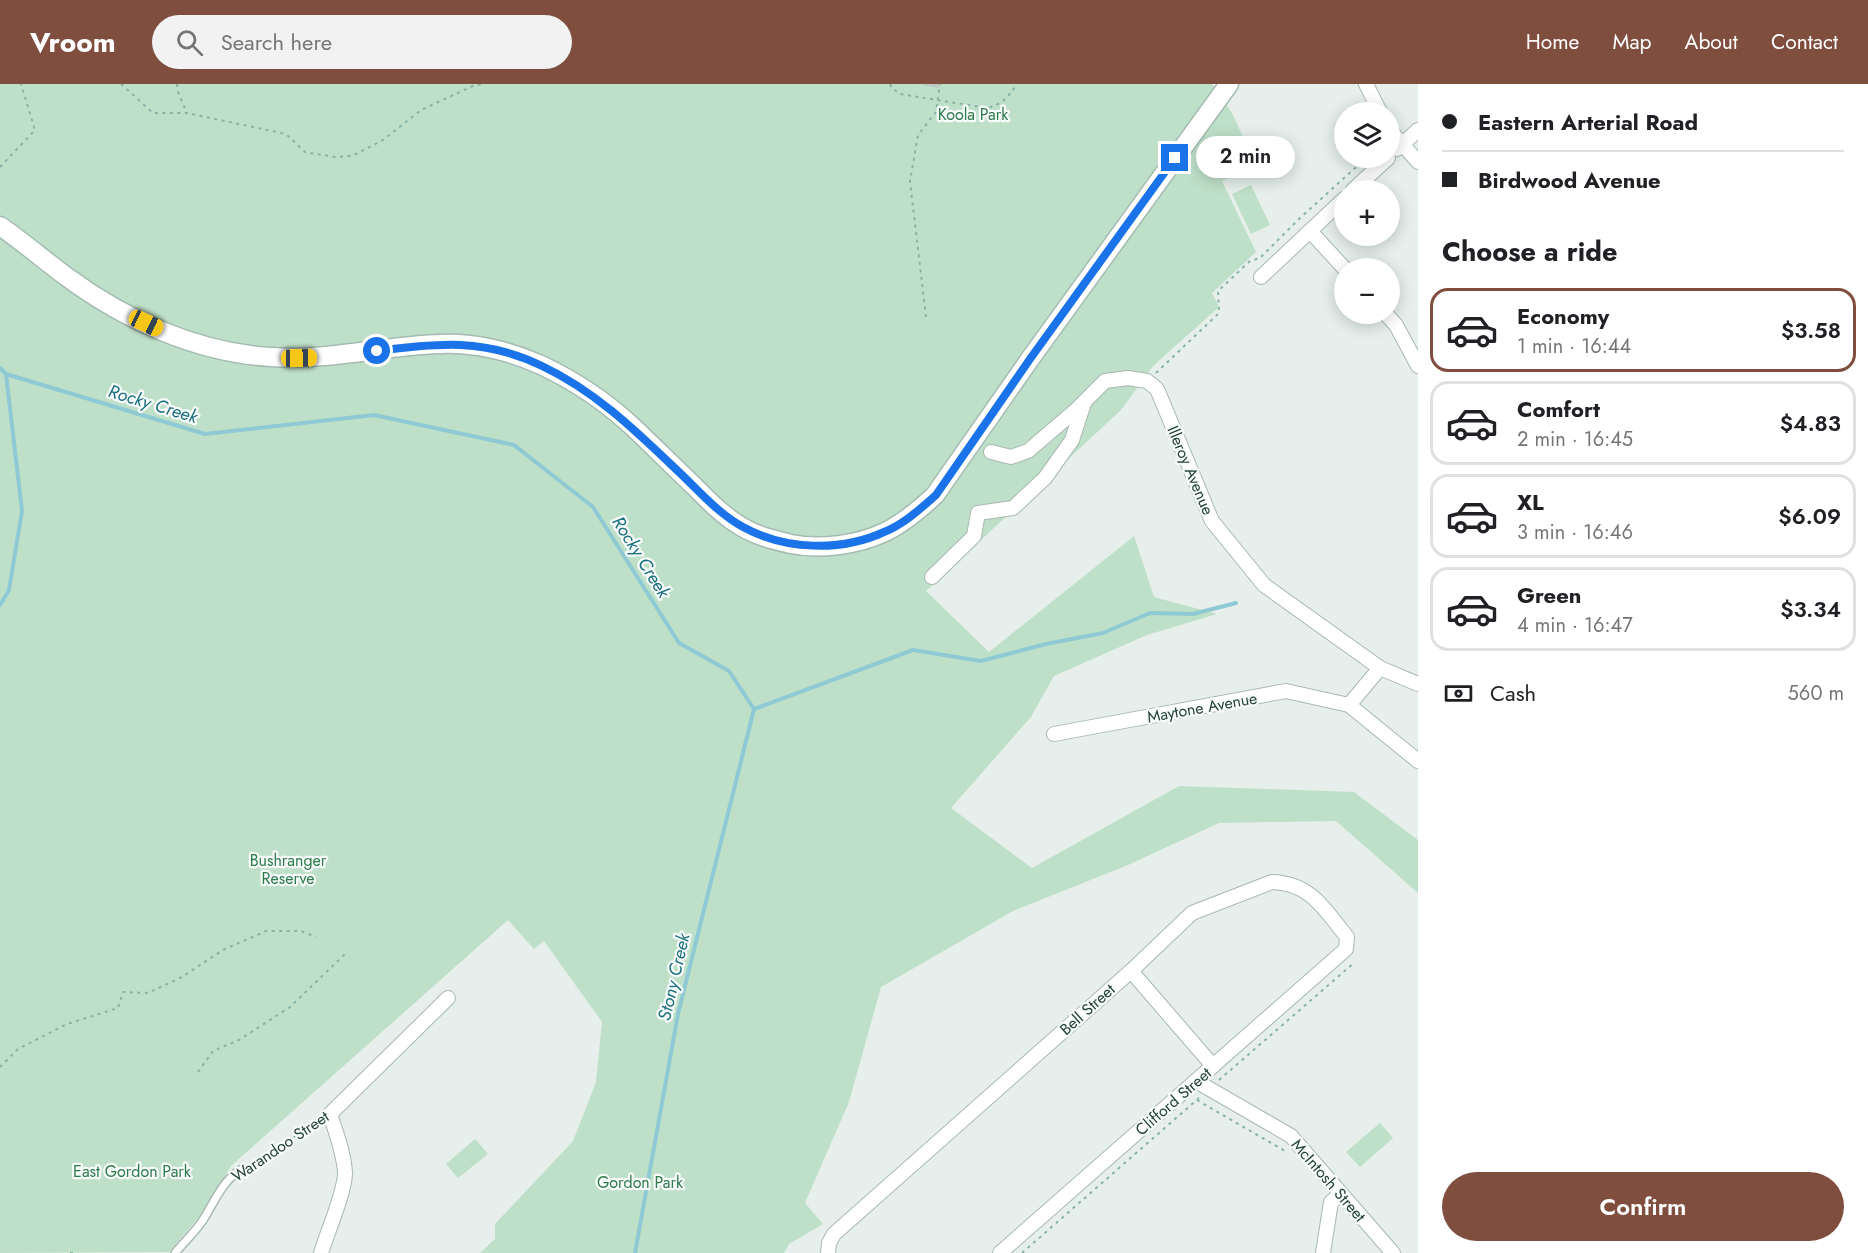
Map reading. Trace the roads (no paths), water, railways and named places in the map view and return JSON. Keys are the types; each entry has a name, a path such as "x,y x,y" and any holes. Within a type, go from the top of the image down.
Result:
{"main road":[{"path":"0,226 69,278 137,319 188,340 223,350 270,357 325,357 419,345 469,345 519,357 543,366 584,388 631,425 689,496 711,519 737,537 766,549 794,555 857,552 888,542 921,521 944,500 980,450 1030,359 1228,84"}],"street":[{"path":"1366,84 1375,102"},
{"path":"1402,144 1418,130"},
{"path":"1400,142 1418,162"},
{"path":"1364,180 1377,168"},
{"path":"1261,277 1334,208"},
{"path":"1310,231 1335,258"},
{"path":"1395,324 1418,366"},
{"name":"Illeroy Avenue","path":"991,452 1011,457 1028,451 1076,410 1105,381 1128,378 1147,381 1157,389 1212,521 1264,585 1380,668 1418,684"},
{"path":"932,577 974,536 978,513 1013,508 1045,478 1072,440 1086,398"},
{"path":"1349,705 1380,668"},
{"name":"Maytone Avenue","path":"1054,734 1286,691 1349,705 1418,761"},
{"name":"Bell Street","path":"828,1253 829,1243 834,1234 1192,913 1272,882 1284,882 1299,886 1310,894 1347,937 1346,949"},
{"name":"Clifford Street","path":"1000,1253 1346,949"},
{"path":"1131,970 1213,1066"},
{"name":"Warandoo Street","path":"321,1253 345,1174 330,1114 448,998"},
{"name":"McIntosh Street","path":"1196,1081 1291,1136 1393,1253"},
{"path":"1323,1253 1331,1202 1341,1194"}],"lane":[{"name":"Warandoo Street","path":"176,1253 201,1222 227,1181 242,1169"}],"waterway":[{"name":"Rocky Creek","path":"0,368 6,374 205,434 374,415 514,445 593,507 679,643 729,671 754,709 913,650 981,661 1046,644 1103,633 1150,613 1193,614 1236,603"},
{"path":"0,605 9,590 22,511 6,374"},
{"name":"Stony Creek","path":"635,1253 678,1014 754,709"}],"park label":[{"name":"Koola Park","path":"973,114"},
{"name":"Bushranger Reserve","path":"288,869"},
{"name":"East Gordon Park","path":"132,1171"},
{"name":"Gordon Park","path":"640,1182"}]}
